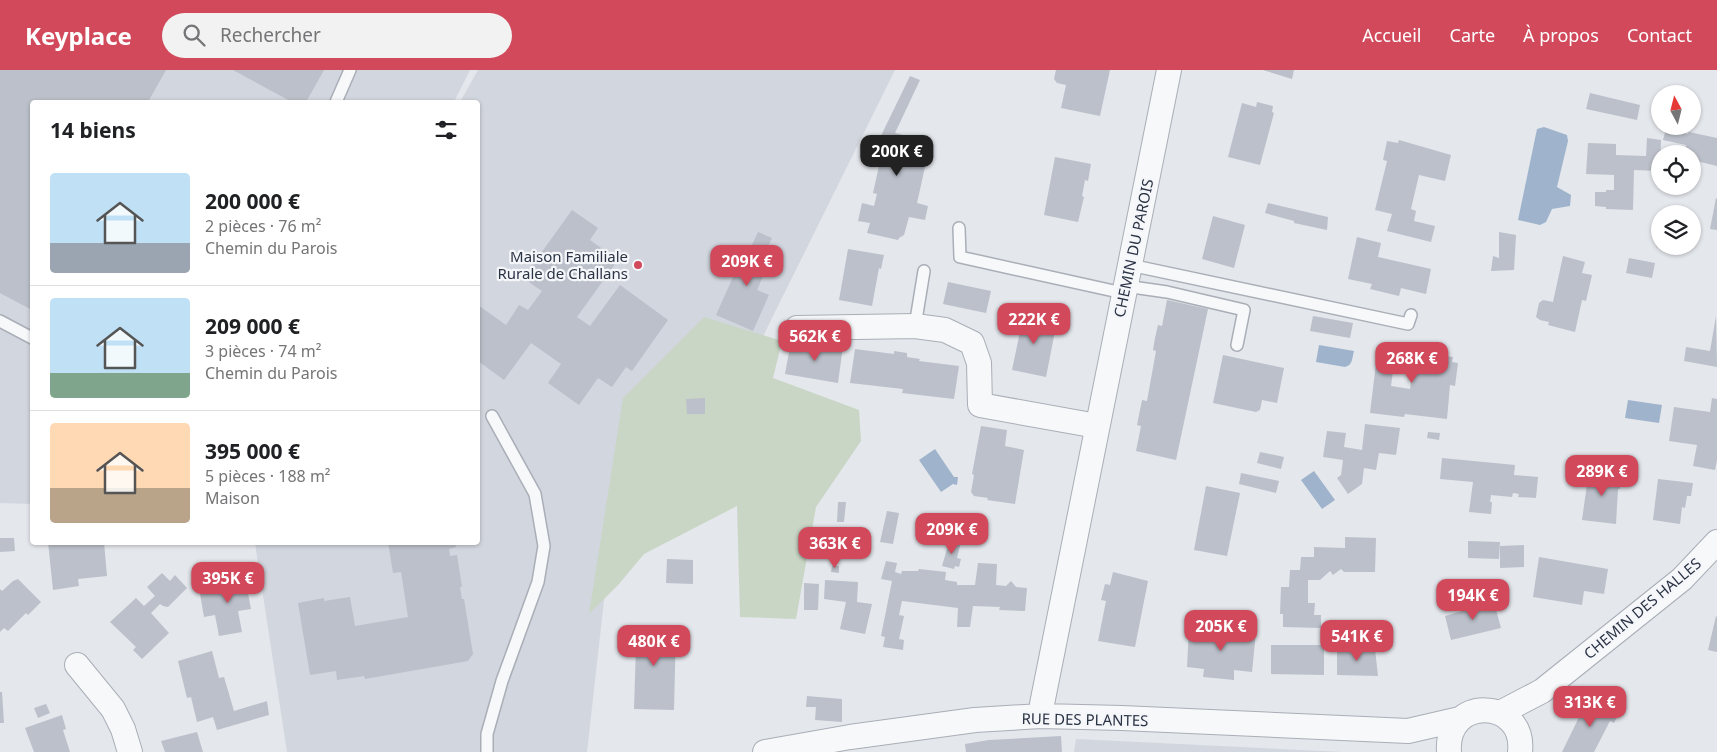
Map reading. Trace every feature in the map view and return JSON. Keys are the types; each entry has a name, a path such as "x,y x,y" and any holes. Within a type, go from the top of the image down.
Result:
{"street":[{"name":"CHEMIN DU PAROIS","path":"1041,716 1168,70"},
{"path":"797,328 915,326 945,330 972,343 979,362 980,405 1097,426"},
{"name":"CHEMIN DES HALLES","path":"1500,713 1542,691 1682,579 1717,542"},
{"path":"77,665 113,709 123,729 130,752"},
{"name":"CHEMIN DES HALLES","path":"1520,744 1542,691"},
{"name":"RUE DES PLANTES","path":"765,752 850,737 975,720 1041,716 1408,731 1460,719 1472,712 1486,710 1500,713"},
{"path":"1500,713 1512,722 1520,744"},
{"path":"1448,751 1450,734 1460,719"},
{"name":"RUE DES PLANTES","path":"1408,731 1448,751"}],"lane":[{"path":"337,100 350,70"},
{"path":"959,228 960,257 1408,324 1410,315"},
{"path":"915,326 924,271"},
{"path":"1126,281 1244,310 1238,345"},
{"path":"0,321 30,337"},
{"path":"486,752 487,734 502,680 538,582 544,546 535,494 492,416"}],"shaded area":[{"path":"0,70 470,70 455,100 30,100 30,504 0,503"},
{"name":"Maison Familiale Rurale de Challans","path":"478,70 895,70 718,427 621,449 587,752 287,752 255,545 480,545 480,100 461,100"},
{"path":"1076,739 1343,752 1074,752"}],"green space":[{"path":"704,317 782,341 773,378 859,410 861,441 816,507 796,619 740,617 737,506 644,554 619,584 589,614 623,398"}],"water":[{"path":"1544,127 1567,135 1568,141 1557,187 1571,195 1570,206 1552,209 1546,222 1540,225 1518,220 1537,129"},
{"path":"1319,345 1354,351 1351,363 1345,367 1316,362"},
{"path":"1628,400 1662,405 1659,423 1625,418"},
{"path":"935,449 954,477 958,477 957,485 953,484 941,492 919,460"},
{"path":"1314,471 1335,500 1322,509 1301,480"}],"building":[{"path":"0,70 166,70 149,100 30,100 30,309 0,293"},
{"path":"233,70 324,70 307,100 288,100"},
{"path":"1056,70 1110,70 1100,116 1061,108 1066,85 1057,83 1054,79"},
{"path":"1263,70 1294,70 1292,79"},
{"path":"910,76 920,80 895,133 926,141 922,157 927,158 917,203 928,206 925,220 909,217 904,235 898,240 867,233 870,223 858,221 862,203 874,206 877,194 873,193 883,148 876,146"},
{"path":"1590,93 1640,105 1637,120 1586,109"},
{"path":"1257,102 1273,106 1272,112 1274,113 1260,165 1228,157 1242,103 1256,107"},
{"path":"1664,135 1701,135 1717,138 1717,166 1701,162 1701,145 1686,145 1663,140"},
{"path":"1647,138 1661,140 1661,145 1651,145 1651,171 1634,170 1633,210 1606,209 1606,207 1595,206 1595,192 1614,190 1614,175 1586,174 1588,143 1616,144 1616,155 1646,156"},
{"path":"1399,140 1451,155 1445,181 1419,175 1411,209 1416,211 1414,221 1435,226 1431,242 1387,231 1392,214 1375,210 1387,161 1383,160 1387,141 1398,143"},
{"path":"1055,157 1091,164 1088,181 1085,180 1082,196 1084,197 1078,222 1044,215"},
{"path":"1717,199 1717,230 1710,229"},
{"path":"1268,203 1328,217 1327,230 1294,223 1294,221 1265,213"},
{"path":"572,210 598,228 590,240 618,260 577,317 590,326 620,285 668,320 632,371 626,367 612,387 598,378 579,405 548,383 561,364 531,343 504,380 480,362 480,306 506,325 519,305 528,310 542,291 523,278"},
{"path":"1213,216 1245,225 1234,268 1202,259"},
{"path":"758,232 772,238 764,255 771,258 757,290 769,295 753,331 716,315 746,248 750,249"},
{"path":"1499,232 1516,235 1514,270 1491,271 1493,256 1499,258"},
{"path":"1357,237 1381,243 1378,257 1431,269 1426,294 1401,288 1399,296 1370,289 1372,284 1348,279"},
{"path":"848,249 884,255 881,269 879,268 872,306 839,300"},
{"path":"1563,256 1585,262 1582,273 1592,275 1586,301 1582,300 1575,332 1548,325 1549,322 1536,317 1539,303 1543,300 1553,302"},
{"path":"1629,258 1655,263 1652,278 1626,273"},
{"path":"948,282 991,291 986,313 943,304"},
{"path":"1167,300 1208,309 1176,460 1136,451 1141,426 1137,425 1142,400 1147,401 1156,351 1153,350 1155,338 1158,325 1162,326"},
{"path":"1019,313 1057,321 1046,377 1012,370 1022,322 1017,321"},
{"path":"1313,316 1353,323 1350,338 1310,331"},
{"path":"1716,316 1717,367 1684,361 1686,347 1710,351"},
{"path":"791,341 830,347 831,344 843,346 838,383 785,374"},
{"path":"1378,347 1453,357 1452,362 1458,363 1455,386 1450,385 1447,419 1405,414 1404,417 1370,413","holes":["1393,371 1412,374 1410,389 1391,386"]},
{"path":"855,349 894,354 894,351 907,353 907,357 920,359 919,361 959,366 954,399 902,393 903,389 850,383"},
{"path":"1223,355 1284,368 1277,403 1262,400 1260,410 1256,412 1213,403"},
{"path":"705,398 705,414 687,414 686,399"},
{"path":"1712,398 1717,399 1717,460 1715,470 1693,466 1697,445 1669,441 1674,407 1710,412"},
{"path":"1365,424 1400,428 1396,455 1379,453 1376,470 1364,468 1362,484 1348,494 1337,478 1341,475 1343,460 1323,457 1327,431 1346,433 1344,447 1362,450"},
{"path":"981,426 1007,430 1005,446 1024,450 1015,504 987,500 988,498 974,496 971,492 974,475 972,474"},
{"path":"1428,432 1440,433 1439,440 1427,438"},
{"path":"1260,452 1284,457 1281,469 1257,463"},
{"path":"1442,458 1515,465 1514,475 1538,477 1536,498 1518,497 1519,494 1513,493 1512,497 1491,495 1491,514 1469,512 1473,482 1440,479"},
{"path":"1589,470 1622,474 1620,489 1618,489 1616,524 1582,520"},
{"path":"1241,473 1279,481 1276,493 1239,484"},
{"path":"1658,479 1693,483 1691,496 1687,496 1685,508 1682,507 1680,524 1653,520"},
{"path":"1206,486 1240,493 1227,556 1194,550"},
{"path":"838,502 846,502 844,522 837,522"},
{"path":"887,511 899,513 893,544 880,542"},
{"path":"1345,537 1376,538 1375,572 1344,572 1341,569 1333,575 1330,571 1320,580 1308,580 1308,603 1315,603 1314,615 1321,615 1321,628 1283,627 1283,614 1280,614 1281,587 1289,587 1290,570 1300,570 1301,557 1314,557 1314,547 1345,548"},
{"path":"0,538 14,538 15,551 0,552"},
{"path":"950,539 961,542 957,558 961,559 959,567 955,566 954,569 942,566"},
{"path":"1468,541 1500,542 1499,559 1468,558"},
{"path":"48,545 104,545 107,576 78,579 79,586 53,590"},
{"path":"388,545 456,545 456,547 449,549 450,556 457,555 462,587 460,587 462,599 464,599 473,654 468,661 365,679 364,676 337,680 336,671 310,675 298,603 324,598 324,601 350,597 355,626 408,617 401,572 393,573"},
{"path":"1524,545 1524,567 1500,568 1500,546"},
{"path":"1539,557 1608,569 1604,594 1584,591 1582,605 1533,597"},
{"path":"667,559 693,560 693,584 666,583"},
{"path":"886,561 897,563 895,572 901,574 902,571 918,571 919,569 946,572 945,580 957,582 957,585 975,585 978,563 997,564 996,585 1006,586 1011,581 1016,587 1027,588 1025,611 999,610 1000,607 973,606 970,627 957,627 958,608 902,601 899,615 904,616 899,639 904,640 903,650 883,647 885,637 881,636 892,581 881,579"},
{"path":"832,566 839,566 839,573 831,572"},
{"path":"1113,572 1148,581 1135,647 1098,641 1106,601 1101,600 1105,584 1110,585"},
{"path":"162,573 170,581 175,575 187,588 168,607 160,604 151,613 169,633 142,659 133,650 136,647 110,622 136,598 144,606 155,596 147,587"},
{"path":"244,573 251,609 238,611 242,632 219,636 215,615 204,617 200,594 225,589 223,577"},
{"path":"18,579 41,602 28,615 26,613 8,631 4,628 0,632 0,589 2,591"},
{"path":"825,580 858,582 857,602 872,604 865,634 840,629 846,602 824,599"},
{"path":"804,583 819,584 818,610 804,610"},
{"path":"1494,602 1501,628 1451,640 1445,616"},
{"path":"1717,617 1717,652 1708,650"},
{"path":"629,626 676,627 674,710 634,709 636,646 628,646"},
{"path":"1189,628 1256,632 1252,672 1234,670 1234,680 1203,677 1204,669 1187,667"},
{"path":"1271,645 1324,645 1324,675 1271,674"},
{"path":"1337,648 1375,649 1378,676 1337,675"},
{"path":"212,651 219,678 224,677 234,711 267,701 269,715 217,730 213,717 197,722 191,697 187,698 178,661"},
{"path":"0,692 2,692 4,723 0,723"},
{"path":"807,696 842,699 842,722 815,720 816,707 806,707"},
{"path":"1593,699 1619,713 1614,723 1610,721 1594,752 1562,752 1585,705 1588,707"},
{"path":"46,704 50,713 38,718 34,708"},
{"path":"62,715 66,729 63,730 70,752 34,752 25,728"},
{"path":"197,732 203,752 165,752 161,741"},
{"path":"1061,736 1062,752 966,752 965,744 989,740"}],"place":[{"name":"Maison Familiale Rurale de Challans","path":"638,265"}]}
